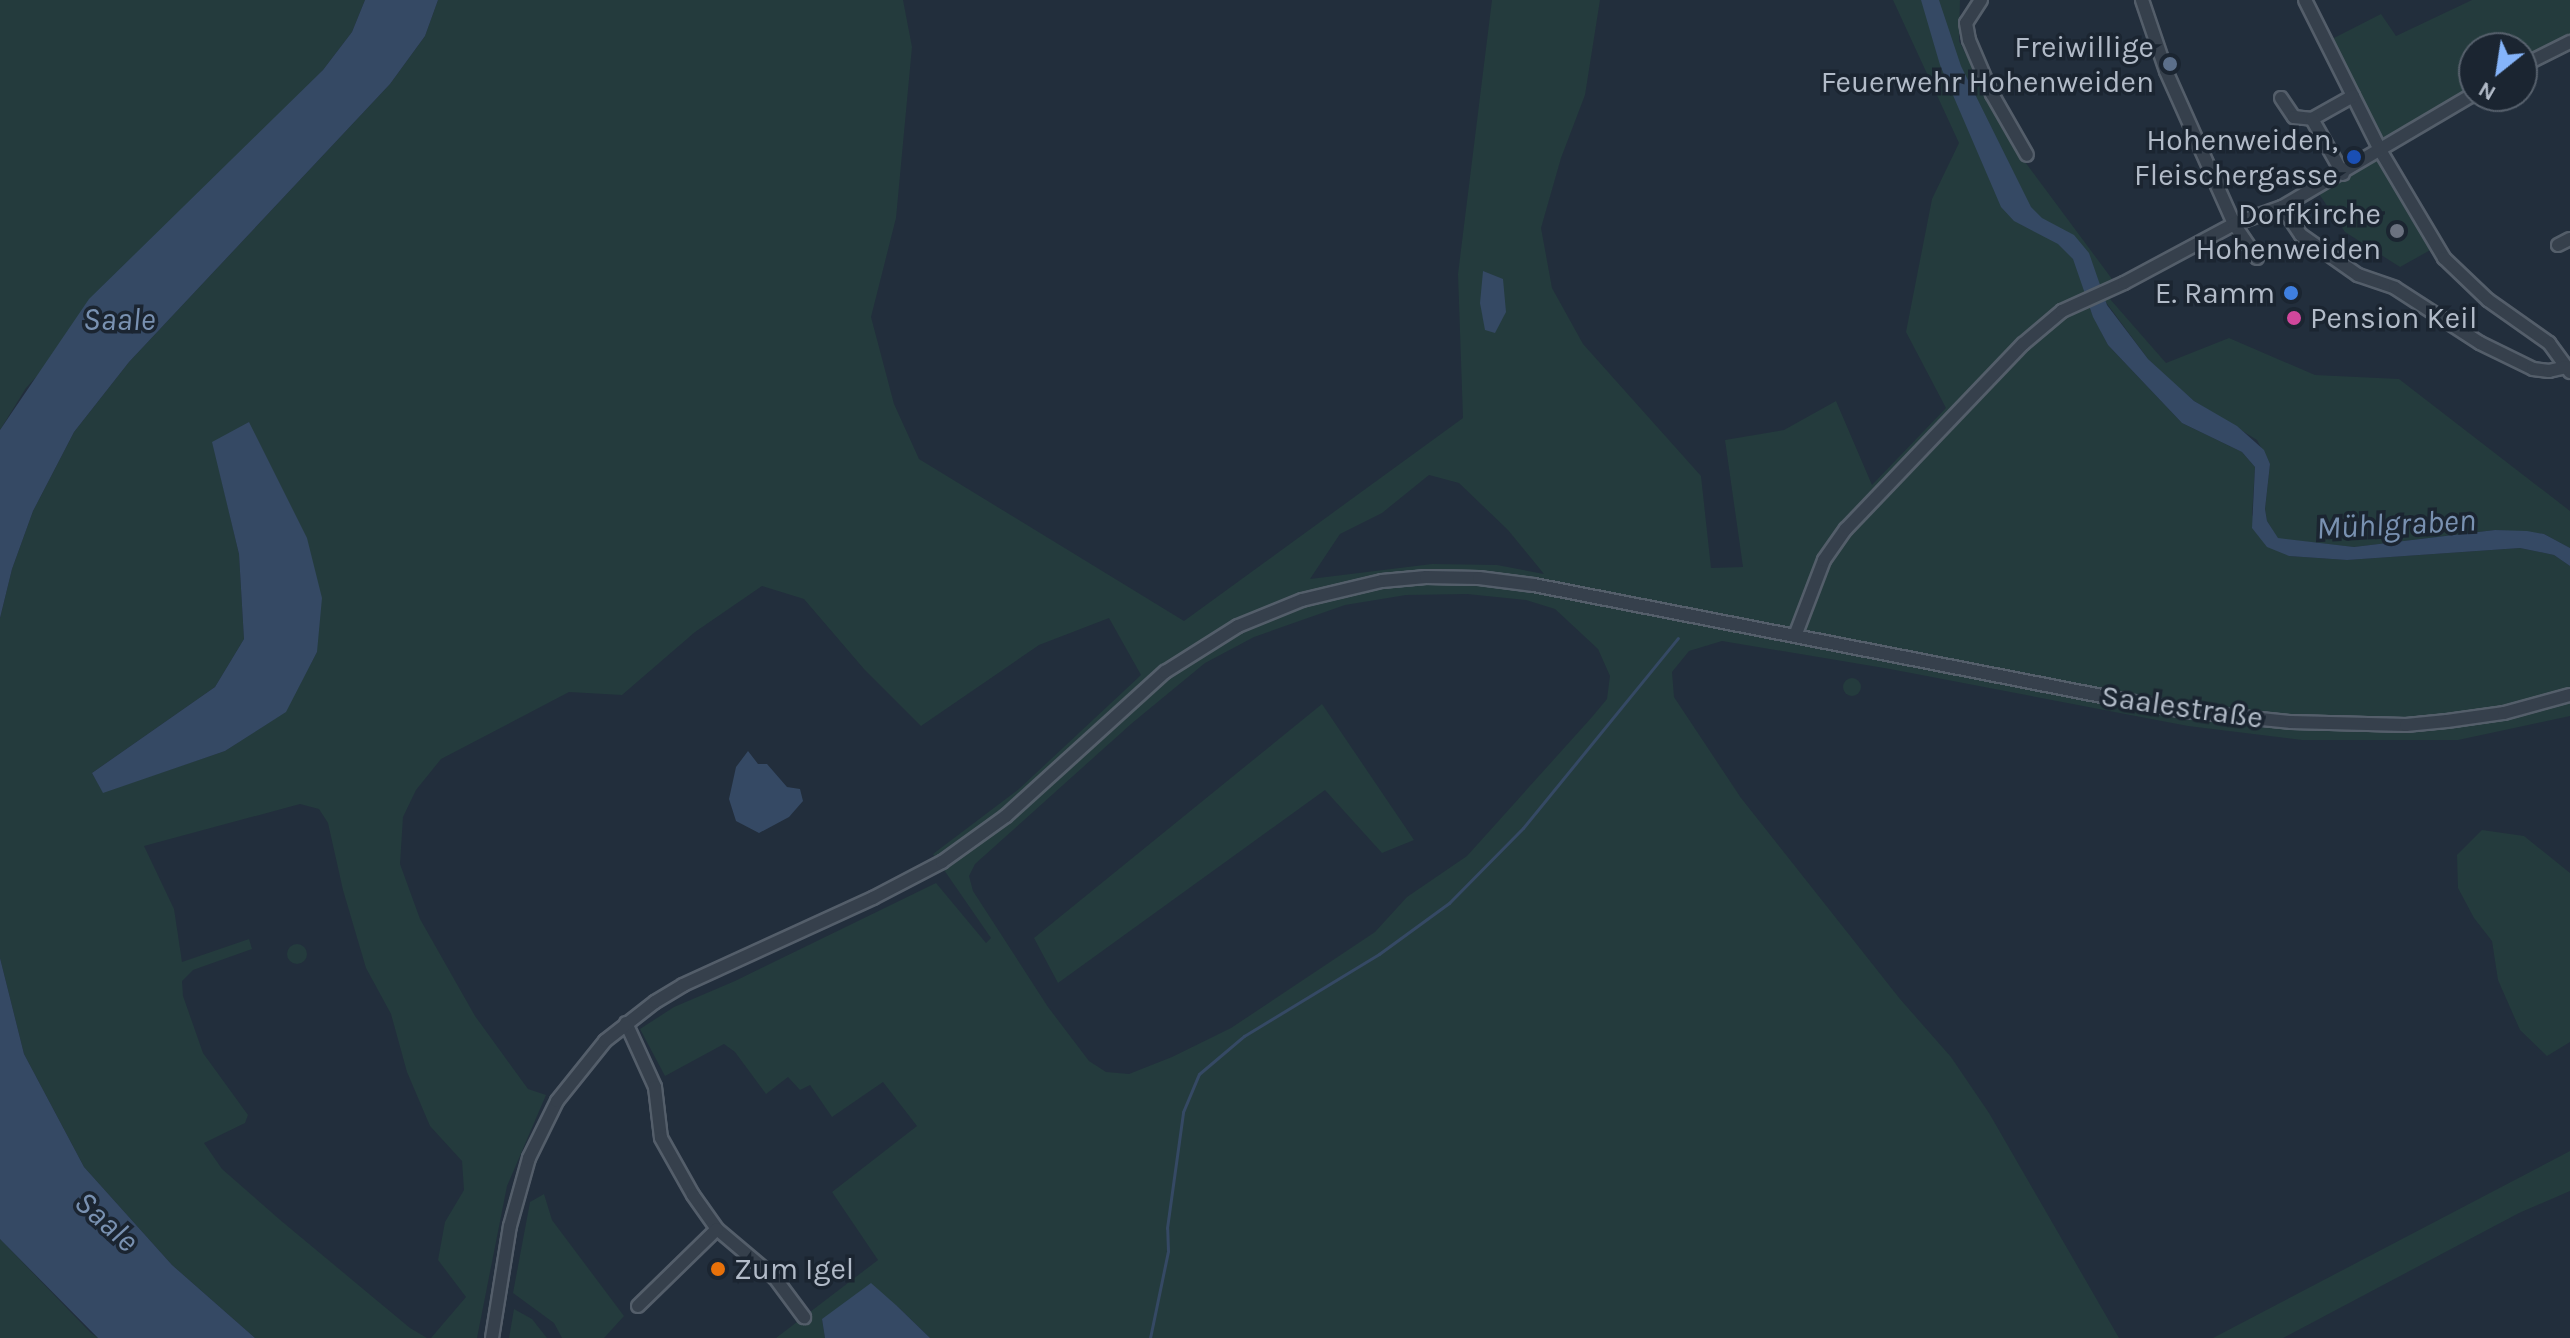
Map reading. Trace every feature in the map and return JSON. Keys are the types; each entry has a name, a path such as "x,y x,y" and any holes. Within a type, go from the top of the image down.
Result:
{"street":[{"path":"1981,0 1966,23 1969,40 1992,94 2027,155"},
{"path":"2142,0 2166,71 2234,224 2257,258"},
{"path":"2305,0 2380,150 2444,258 2488,300 2549,343 2568,369"},
{"path":"2538,58 2570,42"},
{"path":"2281,98 2294,117 2312,119 2353,96"},
{"path":"1795,636 1824,560 1846,529 2023,344 2049,322 2079,302 2234,224 2282,207 2343,174 2458,104"},
{"path":"2312,119 2343,174"},
{"path":"2282,207 2301,235 2358,275 2395,288 2468,335 2533,369 2568,369"},
{"name":"Saalestraße","path":"626,1023 683,985 873,898 942,862 1006,816 1165,672 1238,626 1302,600 1382,581 1479,578 1534,585 2184,711 2291,722 2406,725 2504,713 2570,695"},
{"path":"492,1338 510,1226 529,1158 571,1081 605,1041 626,1023 655,1087 661,1138 717,1229 775,1278 804,1317"},
{"path":"638,1306 717,1229"}],"green space":[{"path":"0,0 365,0 352,32 323,70 217,178 26,388 0,430"},
{"path":"438,0 903,0 912,47 896,218 871,317 894,404 919,459 1184,621 1463,418 1458,274 1492,0 1600,0 1585,95 1561,158 1541,228 1552,288 1583,344 1701,476 1711,568 1743,567 1725,440 1784,430 1836,401 1872,485 1946,408 1906,332 1932,199 1959,143 1893,0 1960,0 1959,41 2014,147 2112,279 2101,285 2110,299 2166,363 2229,338 2315,375 2399,379 2570,511 2570,548 2544,534 2495,530 2354,547 2278,539 2267,521 2265,509 2270,464 2257,440 2194,401 2173,383 2148,359 2105,301 2090,309 2108,345 2182,423 2242,452 2255,467 2252,515 2289,556 2347,560 2520,548 2554,555 2570,566 2570,716 2458,740 2302,740 2188,726 1890,669 1722,641 1689,651 1672,672 1674,697 1741,798 1900,999 1951,1057 1989,1113 2119,1338 930,1338 897,1306 822,1319 825,1338 776,1338 878,1260 832,1192 917,1126 883,1082 832,1117 810,1085 800,1090 788,1077 766,1094 735,1052 724,1044 665,1076 640,1029 674,1007 735,981 936,883 986,943 991,938 933,854 1019,789 1141,675 1109,618 1039,645 921,726 864,669 804,599 762,586 695,632 622,695 569,692 441,759 416,790 403,817 400,864 420,919 475,1016 528,1089 546,1095 507,1186 477,1338 431,1338 466,1297 438,1260 445,1222 464,1190 462,1161 430,1126 407,1072 391,1014 366,968 343,890 328,823 319,809 300,804 144,846 174,909 182,962 249,939 252,949 193,970 182,981 183,996 203,1053 248,1115 245,1123 204,1143 222,1169 279,1219 410,1328 427,1338 255,1338 172,1265 84,1167 24,1054 0,958 0,618 12,569 33,511 74,432 129,362 390,84 425,36","holes":["213,443 317,652 285,712 225,751 103,792 92,773 215,687 244,639 239,554","1429,475 1459,483 1508,530 1544,574 1497,565 1432,564 1310,579 1340,534 1382,513","1467,594 1526,600 1555,609 1598,649 1610,676 1607,699 1467,856 1407,897 1375,932 1231,1028 1172,1057 1129,1074 1106,1072 1089,1061 1048,1007 973,891 969,876 975,864 1131,724 1205,663 1254,637 1345,605 1406,595"]},
{"path":"2472,0 2570,0 2570,38 2538,54 2538,32 2458,32 2458,97 2381,140 2332,39 2381,14 2396,36"},
{"path":"2381,158 2434,248 2400,267 2345,232 2319,194"},
{"path":"1848,678 1856,678 1861,687 1859,694 1848,696 1843,691 1843,683"},
{"path":"1322,704 1414,840 1382,853 1325,790 1058,983 1034,938"},
{"path":"2482,830 2524,836 2570,873 2570,1042 2547,1056 2520,1030 2498,980 2492,941 2474,918 2458,888 2457,855"},
{"path":"297,944 304,947 307,954 304,961 297,964 290,961 287,954 290,947"},
{"path":"2570,1151 2570,1191 2519,1213 2283,1338 2213,1338"},
{"path":"544,1194 552,1220 624,1316 604,1338 562,1338 554,1323 513,1293 530,1202"},
{"path":"0,1239 90,1332 98,1338 0,1338"},
{"path":"514,1309 532,1319 547,1338 509,1338"}],"water":[{"name":"Saale","path":"365,0 438,0 425,36 390,84 129,362 74,432 33,511 12,569 0,618 0,430 89,299 323,70 352,32"},
{"path":"1921,0 1939,0 1961,66 2031,207 2042,218 2074,235 2089,253 2107,305 2148,359 2194,401 2237,426 2264,450 2270,464 2265,509 2267,521 2278,538 2354,547 2495,530 2527,531 2544,534 2570,548 2570,566 2554,555 2520,548 2347,560 2289,556 2267,547 2252,528 2255,467 2242,452 2182,423 2108,345 2093,317 2073,259 2058,244 2014,221 2001,207 1940,65"},
{"path":"1483,271 1503,279 1506,312 1495,333 1485,330 1480,303"},
{"path":"249,422 307,538 322,598 317,652 286,712 225,751 103,793 92,773 215,687 244,639 239,554 212,442"},
{"path":"748,751 758,764 767,764 787,787 800,789 803,801 789,817 759,833 736,821 729,799 736,767"},
{"name":"Saale","path":"0,958 24,1054 84,1167 172,1265 255,1338 98,1338 0,1239"},
{"path":"871,1283 930,1338 825,1338 822,1319"}],"waterway":[{"path":"1150,1338 1168,1251 1167,1228 1183,1112 1199,1074 1244,1036 1379,954 1449,903 1523,828 1678,638"}],"place":[{"name":"Freiwillige Feuerwehr Hohenweiden","path":"2170,64"},
{"name":"Hohenweiden, Fleischergasse","path":"2354,157"},
{"name":"Dorfkirche Hohenweiden","path":"2397,231"},
{"name":"E. Ramm","path":"2291,293"},
{"name":"Pension Keil","path":"2294,318"},
{"name":"Zum Igel","path":"718,1269"}],"water label":[{"name":"Mühlgraben","path":"2396,525"}]}
